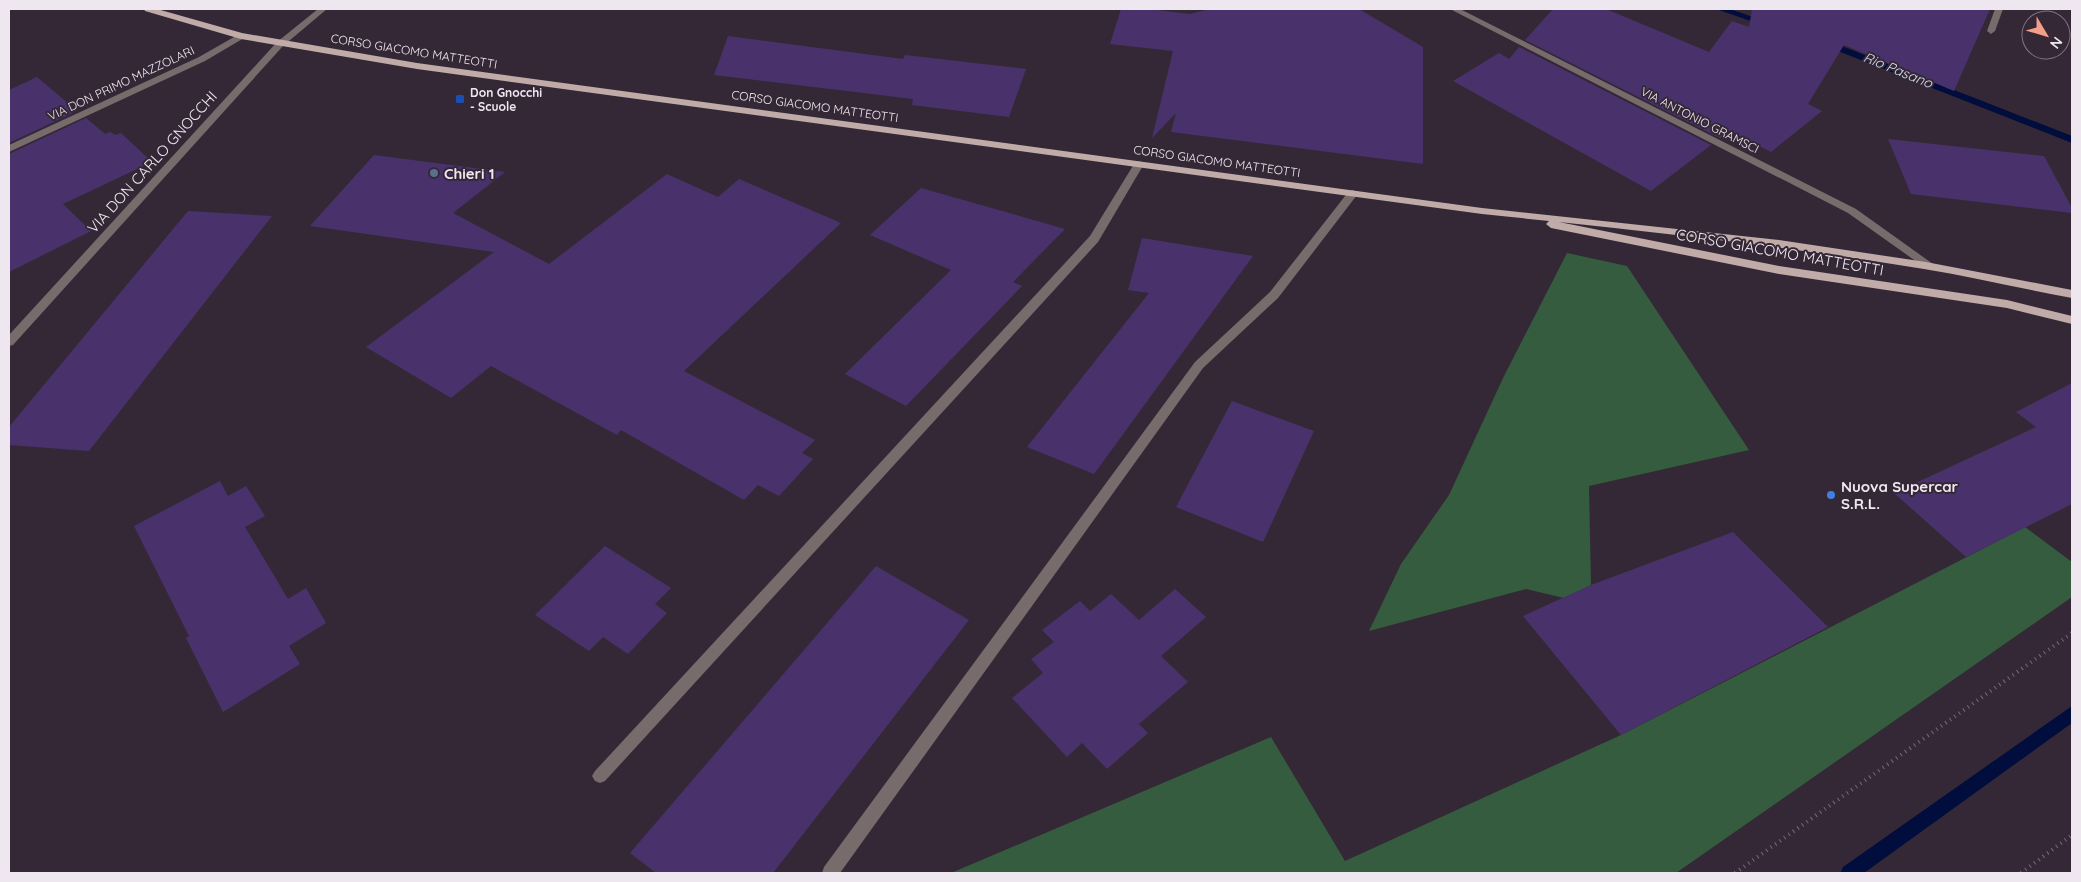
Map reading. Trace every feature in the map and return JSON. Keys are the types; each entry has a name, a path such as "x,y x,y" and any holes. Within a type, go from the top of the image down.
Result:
{"main road":[{"name":"CORSO GIACOMO MATTEOTTI","path":"148,9 241,36 417,66 1482,211 1649,227 1928,264 2072,294"},
{"name":"CORSO GIACOMO MATTEOTTI","path":"1482,211 1779,270 2007,304 2072,320"}],"street":[{"name":"VIA DON CARLO GNOCCHI","path":"9,342 280,44 324,9"},
{"name":"VIA ANTONIO GRAMSCI","path":"1454,9 1852,211 1928,264"},
{"path":"1991,31 1999,9"},
{"name":"VIA DON PRIMO MAZZOLARI","path":"9,149 202,59 241,36"},
{"path":"600,776 1094,239 1139,164"},
{"path":"830,873 1199,365 1274,295 1353,193"}],"path":[{"path":"1735,873 2072,633"},
{"path":"2021,873 2072,836"}],"green space":[{"path":"1567,253 1627,266 1749,450 1589,486 1591,585 1564,598 1526,589 1369,631 1401,564 1449,495 1504,376"},
{"path":"2025,527 2072,562 2072,597 1676,873 951,873 1271,737 1345,861 1621,735"}],"building":[{"path":"1121,9 1148,9 1190,14 1209,9 1359,9 1423,47 1423,164 1171,132 1176,113 1152,138 1173,51 1110,44"},
{"path":"1553,9 1606,9 1709,52 1732,21 1749,27 1752,9 1990,9 1954,91 1844,45 1808,104 1822,111 1771,152 1730,131 1720,138 1525,40"},
{"path":"728,36 903,59 905,55 1026,69 1009,117 912,105 913,99 714,75"},
{"path":"1519,47 1711,145 1651,191 1453,81 1499,53 1509,59"},
{"path":"37,77 77,111 9,143 9,90"},
{"path":"86,118 105,134 110,132 115,135 121,133 152,162 63,204 91,231 9,272 9,154"},
{"path":"1888,139 2044,156 2072,208 2072,213 1911,194"},
{"path":"374,155 505,172 453,213 549,264 667,174 718,197 739,179 841,223 684,371 815,440 802,453 813,459 779,496 758,485 744,500 621,430 617,435 491,366 451,398 366,347 494,252 310,226"},
{"path":"921,188 1065,229 1013,282 1022,286 906,406 845,374 951,270 870,235"},
{"path":"188,211 272,216 89,451 9,445 9,427"},
{"path":"1142,238 1253,256 1094,474 1027,447 1149,293 1128,290"},
{"path":"2072,383 2072,504 1966,557 1894,493 2036,427 2016,412"},
{"path":"1232,401 1314,431 1263,542 1176,507"},
{"path":"220,481 228,496 246,486 265,516 245,527 288,599 306,588 326,623 289,646 300,664 223,712 186,638 189,636 134,526"},
{"path":"1733,532 1828,627 1621,735 1523,616 1591,585"},
{"path":"605,546 671,588 655,604 667,613 628,654 603,637 589,651 535,615"},
{"path":"876,566 969,620 773,873 656,873 630,853"},
{"path":"1175,589 1206,617 1161,656 1188,682 1139,724 1148,733 1107,769 1082,743 1067,757 1012,698 1043,673 1031,659 1054,642 1042,630 1080,601 1090,611 1111,594 1139,620"}],"waterway":[{"name":"Rio Pasano","path":"1721,9 1768,24"},
{"name":"Rio Pasano","path":"1824,42 2072,140"},
{"path":"1849,873 2072,714"}],"place":[{"name":"Don Gnocchi - Scuole","path":"460,99"},
{"name":"Chieri 1","path":"434,173"},
{"name":"Nuova Supercar S.R.L.","path":"1831,495"}]}
